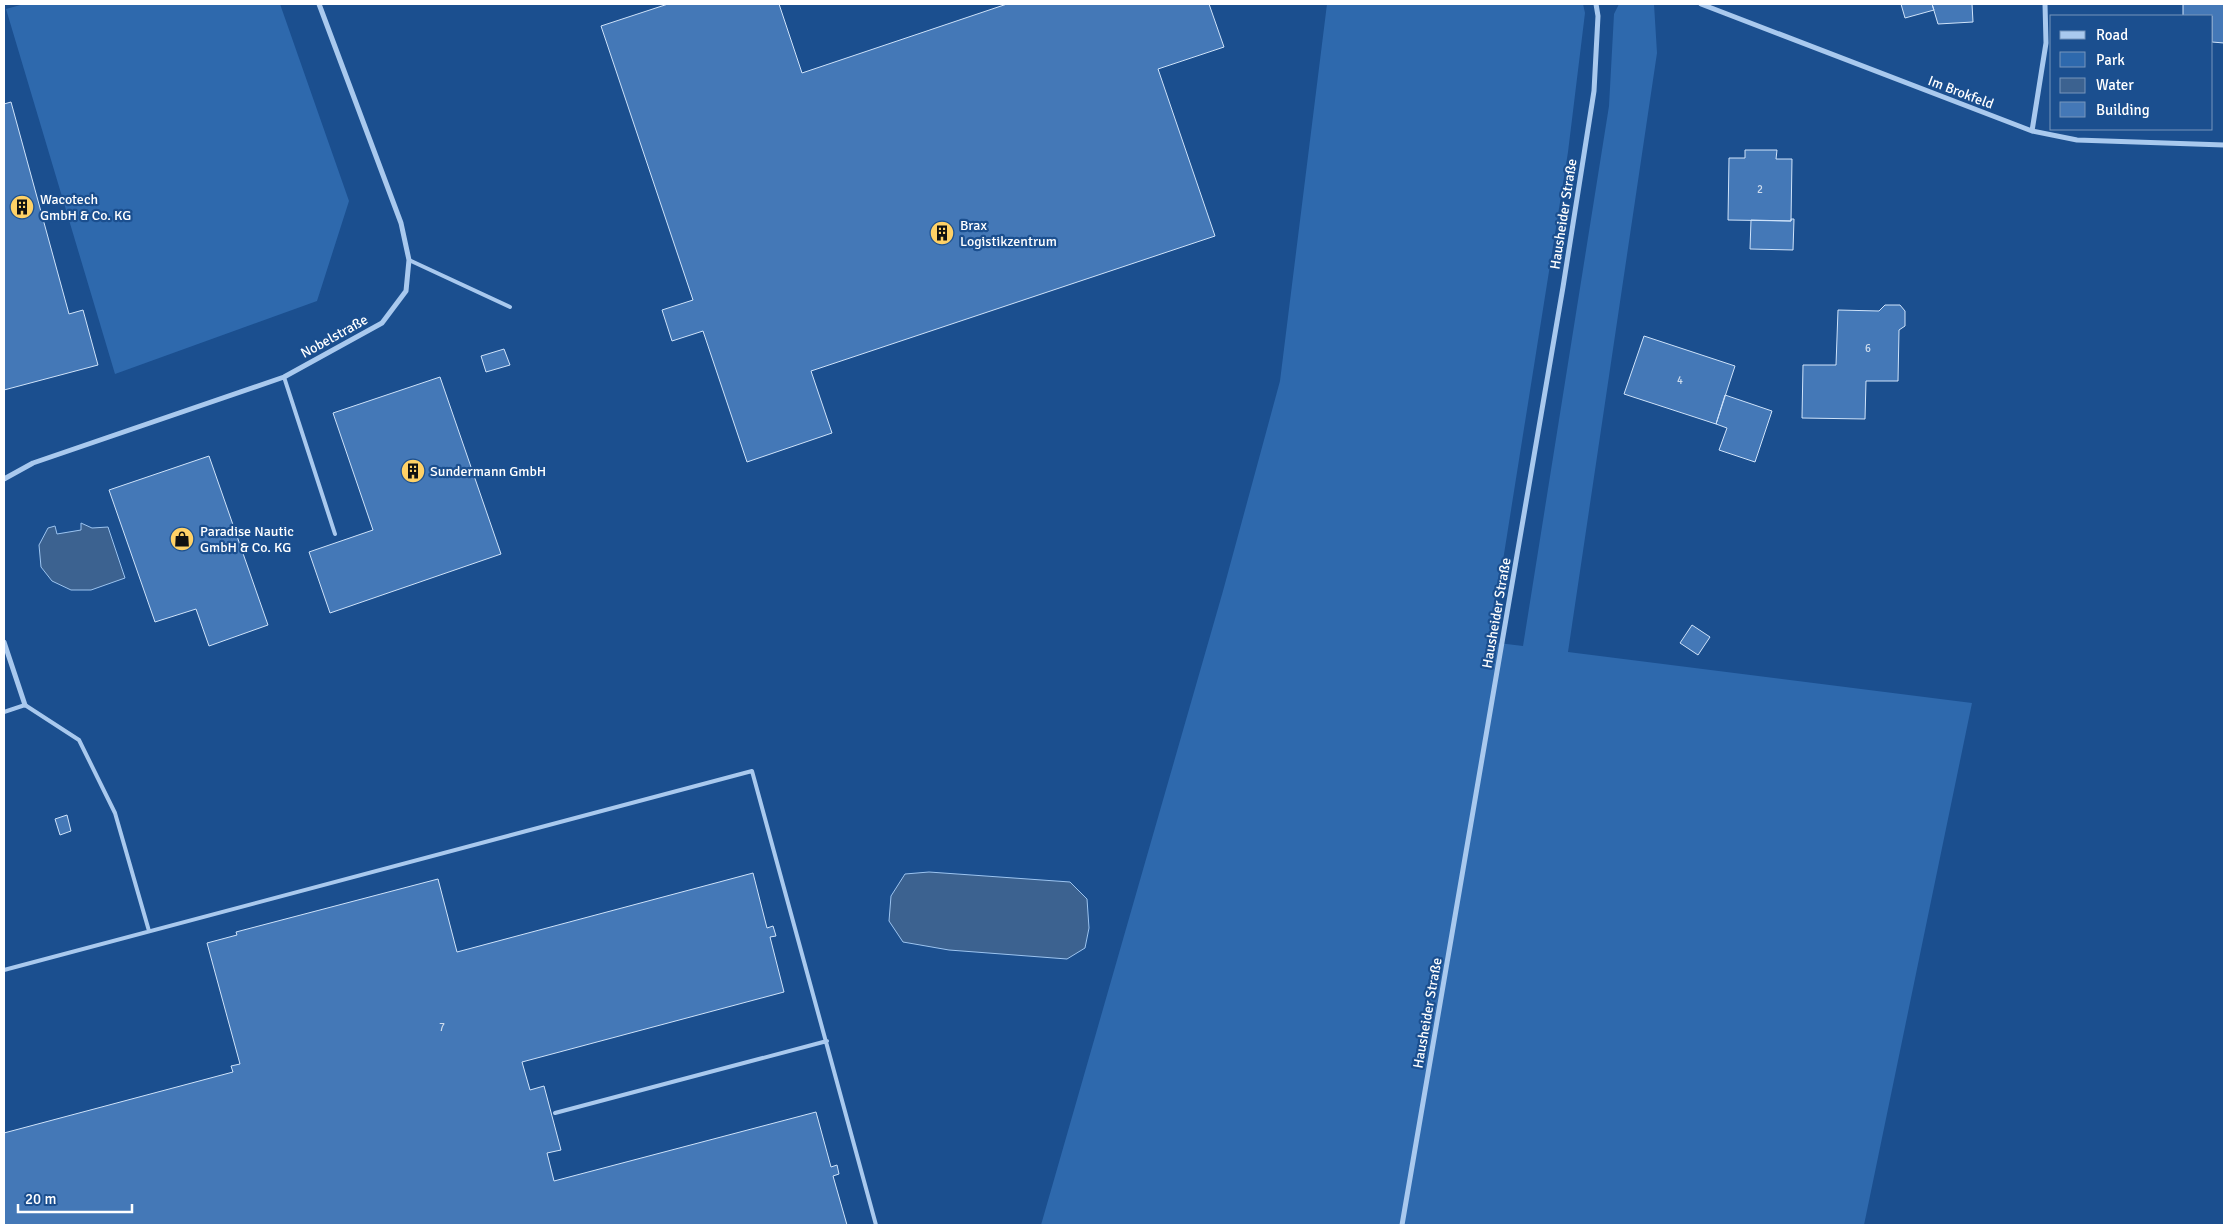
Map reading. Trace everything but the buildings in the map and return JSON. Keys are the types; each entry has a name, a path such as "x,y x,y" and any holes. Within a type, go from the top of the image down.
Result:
{"street":[{"name":"Nobelstraße","path":"4,479 33,463 284,377 382,323 406,291 409,260 401,223 319,4"},
{"name":"Hausheider Straße","path":"1402,1225 1594,91 1598,16 1596,4"},
{"name":"Im Brokfeld","path":"1701,4 2032,131 2078,140 2224,145"},
{"path":"2032,131 2046,43 2045,4"},
{"path":"4,642 25,705"}],"lane":[{"path":"409,260 510,307"},
{"path":"284,377 335,534"},
{"path":"4,712 25,705 80,740 115,813 149,931"},
{"path":"4,970 752,771 876,1225"},
{"path":"555,1113 827,1041"}],"green space":[{"path":"24,4 280,4 349,201 317,301 115,374 6,9"},
{"path":"1327,4 1583,4 1585,13 1568,152 1490,642 1523,646 1609,106 1614,14 1619,4 1654,4 1657,53 1568,652 1972,703 1864,1225 1041,1225 1223,591 1280,381"}],"water":[{"path":"81,523 92,528 108,527 125,578 91,590 71,590 52,581 41,567 39,545 48,528 55,526 57,534 81,530"},
{"path":"929,872 1070,882 1087,899 1089,928 1085,948 1067,959 949,950 903,942 889,921 891,896 905,874"}],"place":[{"name":"Wacotech GmbH & Co. KG","path":"22,207"},
{"name":"Brax Logistikzentrum","path":"942,233"},
{"name":"Sundermann GmbH","path":"413,471"},
{"name":"Paradise Nautic GmbH & Co. KG","path":"182,539"}]}
